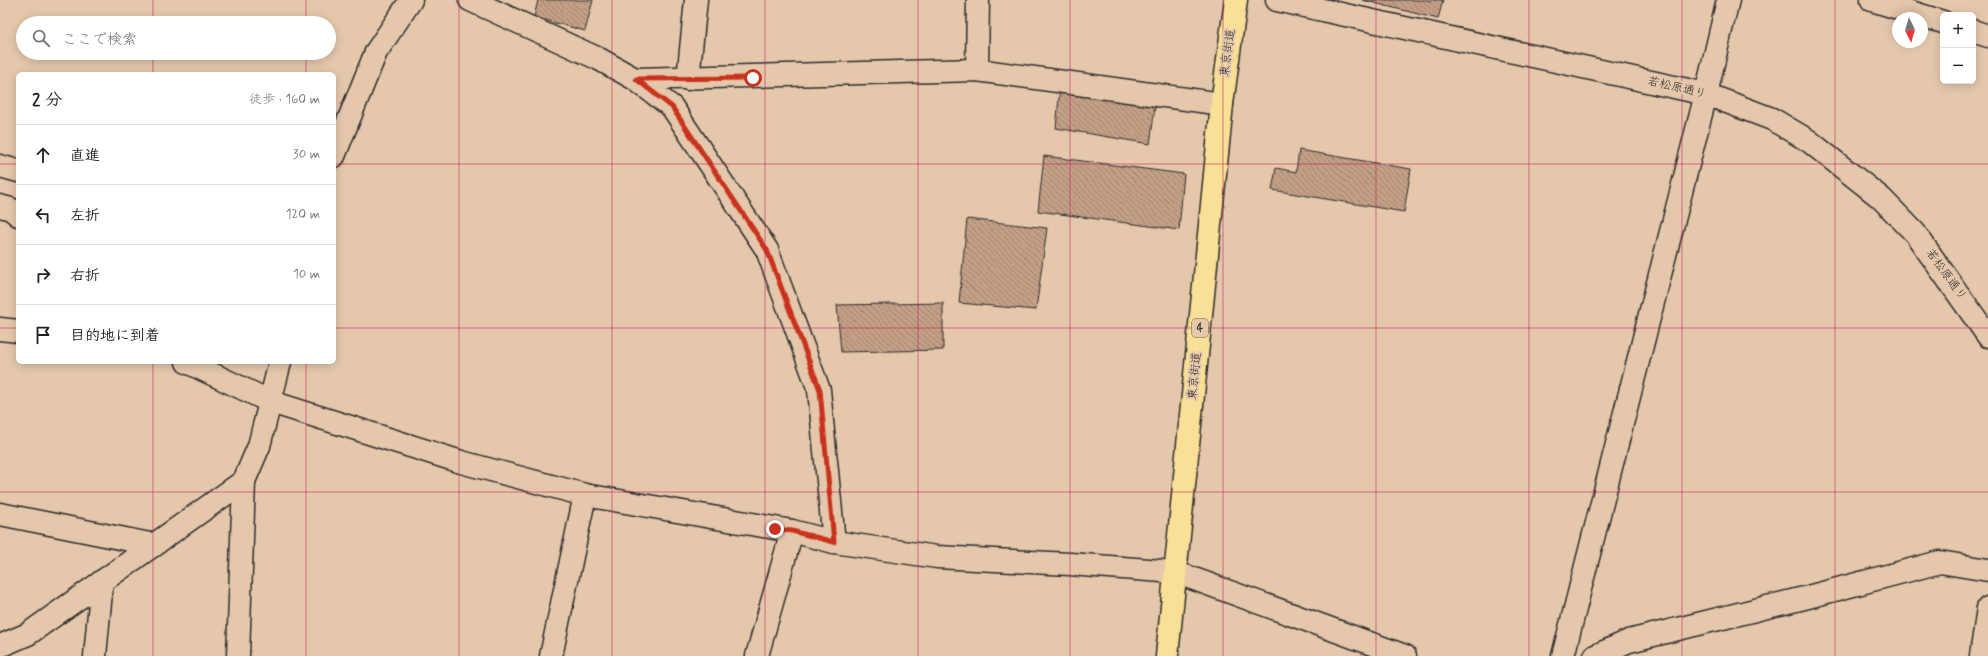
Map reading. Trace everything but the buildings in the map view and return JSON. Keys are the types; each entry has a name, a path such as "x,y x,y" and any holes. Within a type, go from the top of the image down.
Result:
{"highway":[{"name":"東京街道","path":"1167,656 1222,104 1236,0"}],"street":[{"path":"336,151 376,52 411,0"},
{"path":"470,0 599,59 636,79 672,107 767,250 820,390 834,542"},
{"path":"688,79 696,0"},
{"path":"977,70 978,0"},
{"name":"若松原通り","path":"1277,0 1706,94 1772,119 1809,141 1881,198 1915,233 1987,330"},
{"path":"1563,656 1706,94 1728,0"},
{"path":"1872,0 1940,21"},
{"path":"1976,32 1988,36"},
{"path":"636,79 688,79 977,70 1222,104"},
{"path":"0,166 16,170"},
{"path":"0,206 11,209 16,213"},
{"path":"0,328 16,331"},
{"path":"191,364 271,402 461,462 585,495 792,531 834,542 937,557 1070,564 1175,572 1405,656"},
{"path":"238,656 244,481 259,446 280,364"},
{"path":"0,646 28,634 244,481"},
{"path":"551,656 585,495"},
{"path":"0,514 155,544"},
{"path":"757,656 792,531"},
{"path":"1595,656 1630,641 1804,598 1940,562 1988,570"},
{"path":"94,656 102,582"},
{"path":"1981,656 1988,608"},
{"path":"13,656 28,634"}],"route":[{"path":"753,78 636,79 672,107 767,250 820,390 834,542 792,531 775,529"}]}
